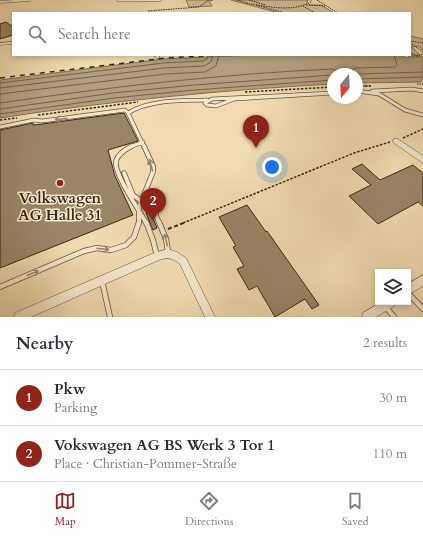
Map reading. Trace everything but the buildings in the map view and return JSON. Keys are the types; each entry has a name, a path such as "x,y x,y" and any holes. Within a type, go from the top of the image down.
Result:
{"street":[{"path":"0,44 12,43"},
{"path":"396,141 423,160"},
{"path":"19,317 157,256 168,253 178,256 183,261 210,317"},
{"path":"411,289 423,280"},
{"path":"367,317 385,305"}],"lane":[{"path":"0,2 29,0"},
{"path":"118,0 160,0"},
{"path":"423,91 412,89 357,92 379,94 405,110 423,115"},
{"path":"208,100 311,95 321,93"},
{"path":"128,113 132,109 143,106 208,100 327,93"},
{"path":"208,100 205,104 212,106 234,99"},
{"path":"0,127 34,120 42,122 125,110 143,142 153,166 153,172 141,201 139,224 134,237 126,245 111,250 97,248 84,251 0,287"},
{"path":"143,142 126,150 116,161 116,165 126,188 152,236 157,256"},
{"path":"124,173 133,195 141,201 150,200 166,239 168,253"},
{"path":"102,280 110,317"},
{"path":"411,295 423,309"},
{"path":"388,305 394,317"}],"path":[{"path":"148,12 199,7 209,0"},
{"path":"237,0 283,12 290,8"},
{"path":"249,0 280,7"},
{"path":"307,5 311,2 311,0"},
{"path":"318,0 336,12"},
{"path":"250,4 290,8 317,4 327,6"},
{"path":"303,6 313,12"},
{"path":"411,42 423,43"},
{"path":"411,43 423,53 417,56 411,53"},
{"path":"405,56 423,56"},
{"path":"179,225 354,153 396,141 423,129"}],"shaded area":[{"path":"186,0 213,0 209,1 212,6 189,7"},
{"path":"231,0 308,0 306,5 321,5 332,12 275,12"},
{"path":"411,36 423,39 423,50 418,46 411,47"},
{"path":"411,47 420,55 411,55"}],"water":[{"path":"233,56 423,57 423,79 421,82 363,83 363,68 327,68 327,84 249,89 166,97 83,106 0,118 0,80 163,59"}],"railway":[{"path":"0,78 166,58 203,56"}],"place":[{"name":"Pkw","path":"256,148"},
{"name":"Volkswagen AG Halle 31","path":"60,183"},
{"name":"Vokswagen AG BS Werk 3 Tor 1","path":"153,221"}]}
